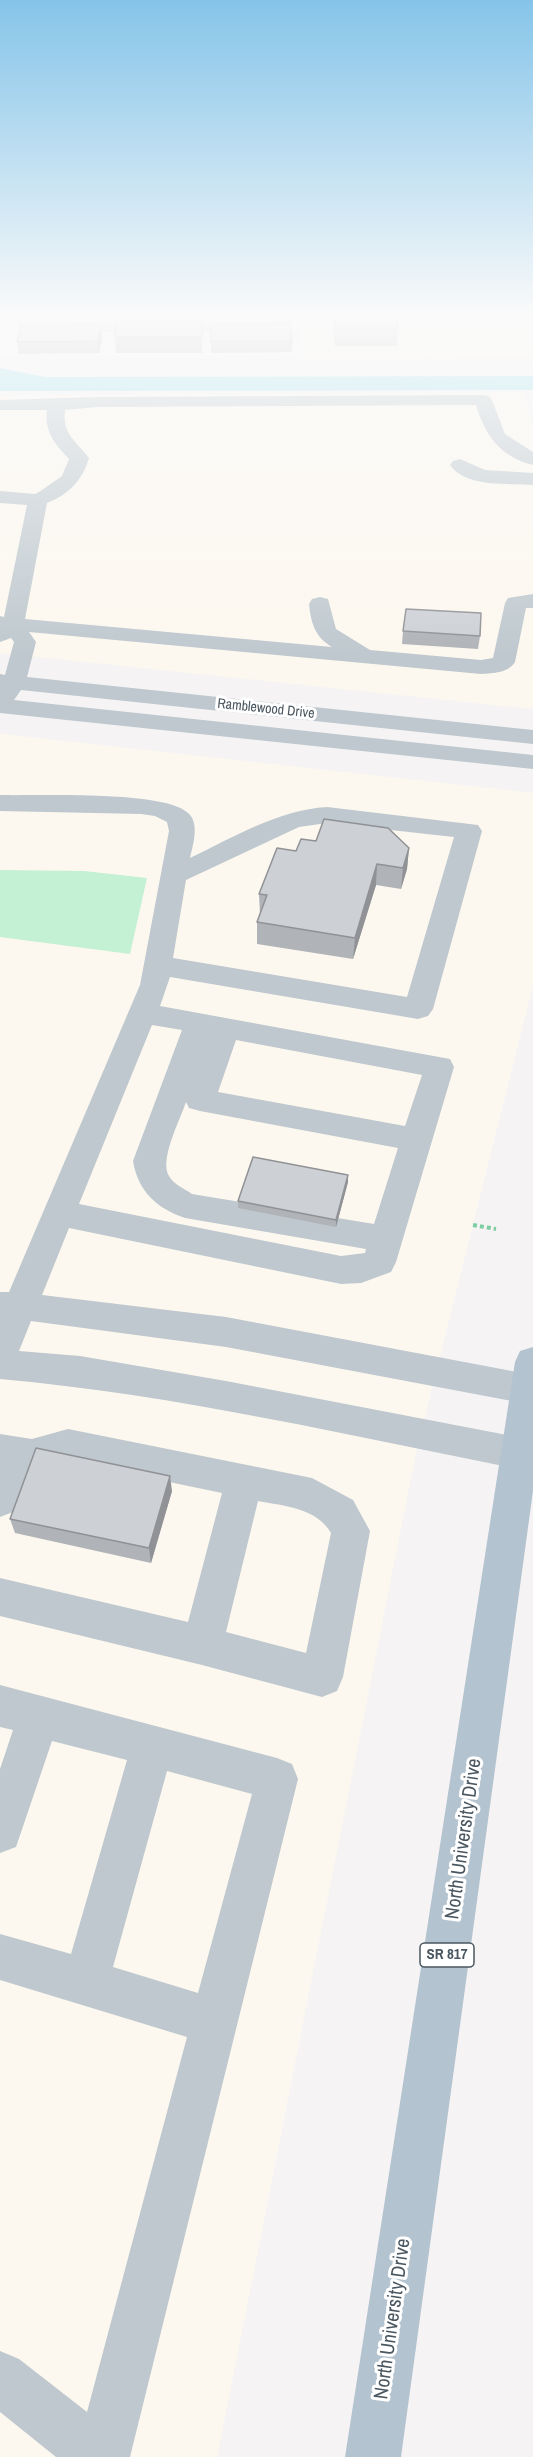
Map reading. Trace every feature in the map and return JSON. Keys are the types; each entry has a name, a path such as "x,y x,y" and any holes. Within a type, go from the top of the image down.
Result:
{"main road":[{"name":"North University Drive","path":"373,2457 527,1455 532,1381"}],"street":[{"path":"0,497 39,500 58,492 75,474 79,458 58,437 56,427"},
{"path":"491,427 488,442 475,456 460,465 467,471 484,476 533,478"},
{"path":"491,427 505,446 533,460"},
{"path":"475,456 533,460"},
{"path":"4,628 39,500"},
{"path":"4,628 481,667 496,666 504,662 524,602"},
{"path":"321,604 321,621 326,633 365,656"},
{"path":"0,705 7,682 26,642 4,628"},
{"name":"Ramblewood Drive","path":"7,682 533,737"},
{"name":"Ramblewood Drive","path":"0,705 533,762"},
{"path":"0,803 141,806 162,809 179,818 182,831 154,985 59,1213 10,1306 0,1355"},
{"path":"157,965 418,1009 469,831 327,815 306,816 290,821 173,876"},
{"path":"59,1213 340,1270 361,1269 378,1262 439,1067 142,1013"},
{"path":"212,1026 200,1100 416,1140"},
{"path":"212,1026 149,1161 152,1178 159,1190 184,1204 385,1239"},
{"path":"10,1306 226,1332 532,1381"},
{"path":"0,1364 80,1371 215,1394 527,1455"},
{"path":"0,1500 9,1452 32,1455 68,1445 312,1496 340,1512 351,1531 322,1677 202,1645 0,1597"},
{"path":"202,1645 244,1482"},
{"path":"0,1831 20,1712 277,1779 101,2457 0,2378"},
{"path":"86,1982 152,1747"},
{"path":"0,1957 214,2022"}],"path":[{"path":"473,1225 496,1229"}],"shaded area":[{"path":"0,427 533,427 533,709 0,653"},
{"path":"0,734 533,793 533,985 416,1452 217,2457 0,2457"}],"green space":[{"path":"0,870 84,871 147,878 130,954 0,937"}],"building":[{"path":"406,609 481,613 480,636 403,631"},
{"path":"324,819 388,828 409,848 403,868 377,864 355,938 257,922 267,895 259,894 277,848 296,851 301,839 316,841"},
{"path":"253,1157 348,1175 336,1220 238,1201"},
{"path":"36,1448 170,1476 149,1548 10,1519"}]}
